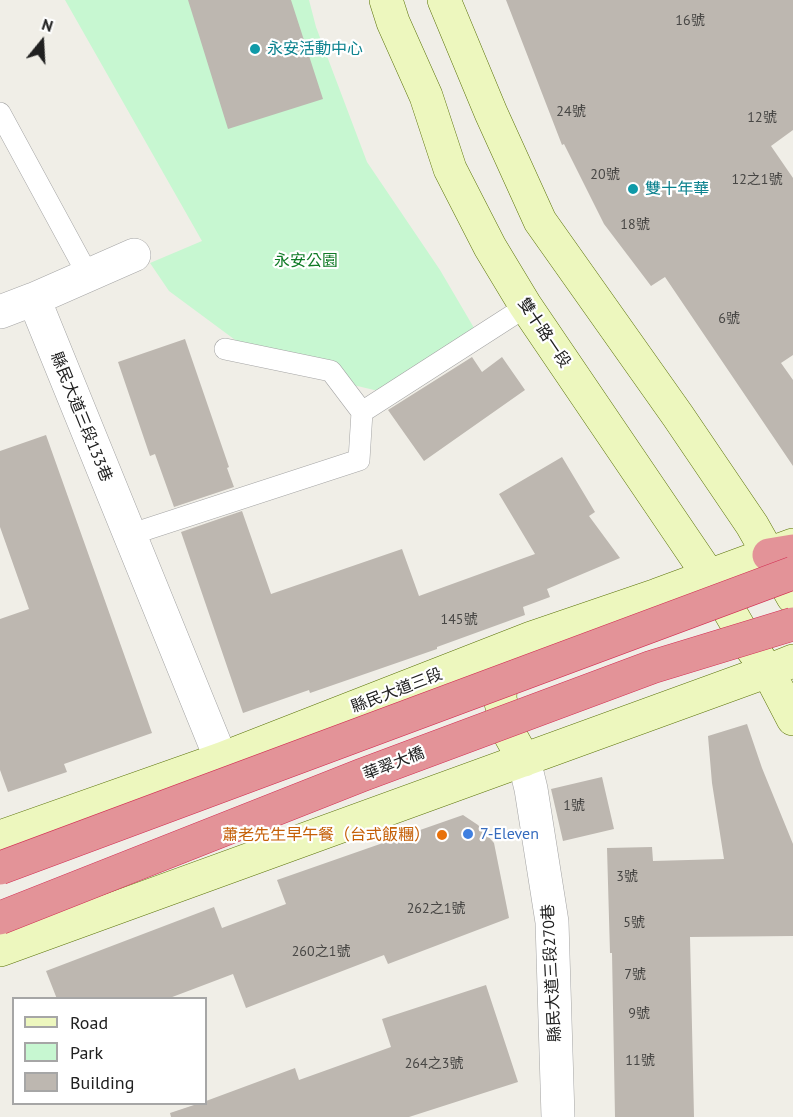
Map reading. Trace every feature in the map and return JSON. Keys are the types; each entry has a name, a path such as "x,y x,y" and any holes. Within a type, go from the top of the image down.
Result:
{"highway":[{"path":"0,868 787,556"},
{"name":"華翠大橋","path":"0,918 351,780 652,667 793,624"}],"street":[{"name":"雙十路一段","path":"386,0 393,22 426,96 450,169 490,247 525,306 709,576 748,643 780,666 793,719"},
{"path":"444,0 491,113 540,221 752,525 787,556 793,597"},
{"path":"0,312 134,255"},
{"name":"縣民大道三段133巷","path":"34,299 221,759"},
{"name":"縣民大道三段","path":"0,836 221,759 531,638 709,576 787,556"},
{"path":"524,760 509,733 500,699 501,668 531,638"},
{"path":"0,950 780,666"},
{"name":"縣民大道三段270巷","path":"524,760 531,789 552,922 558,1117"}],"lane":[{"path":"0,113 88,275"},
{"path":"362,412 525,306"},
{"path":"129,535 359,460 362,412 331,371 225,349"}],"green space":[{"name":"永安公園","path":"65,0 309,0 316,27 367,162 440,270 477,333 391,394 269,365 169,291 150,263 202,241"}],"building":[{"name":"永安活動中心","path":"188,0 291,0 323,99 228,129"},
{"path":"506,0 793,0 793,130 771,146 793,178 793,355 781,363 793,380 793,466 665,277 651,286 604,224 564,144 562,145"},
{"path":"185,339 234,487 174,507 155,454 150,456 118,362"},
{"path":"472,357 482,372 502,357 525,390 424,461 388,410"},
{"path":"46,435 152,733 64,764 67,772 8,792 0,770 0,619 29,609 0,527 0,451"},
{"path":"562,457 595,512 589,516 620,558 547,589 550,597 523,607 525,615 437,647 437,649 310,693 309,690 243,713 181,532 242,511 271,594 402,549 419,596 535,554 499,494"},
{"path":"747,724 793,844 793,936 690,937 694,1117 615,1117 612,953 610,953 607,848 652,847 653,861 724,859 712,783 708,736"},
{"path":"602,777 614,829 563,841 551,789"},
{"path":"463,815 478,825 494,843 509,918 388,964 384,955 246,1008 233,974 172,997 56,997 46,971 214,907 222,928 286,904 277,880"},
{"path":"486,985 518,1082 409,1117 171,1117 170,1113 194,1105 207,1105 207,1101 295,1068 299,1080 391,1047 382,1019"}],"place":[{"name":"永安活動中心","path":"255,49"},
{"name":"雙十年華","path":"633,189"},
{"name":"7-Eleven","path":"468,834"},
{"name":"蕭老先生早午餐（台式飯糰）","path":"442,835"}]}
